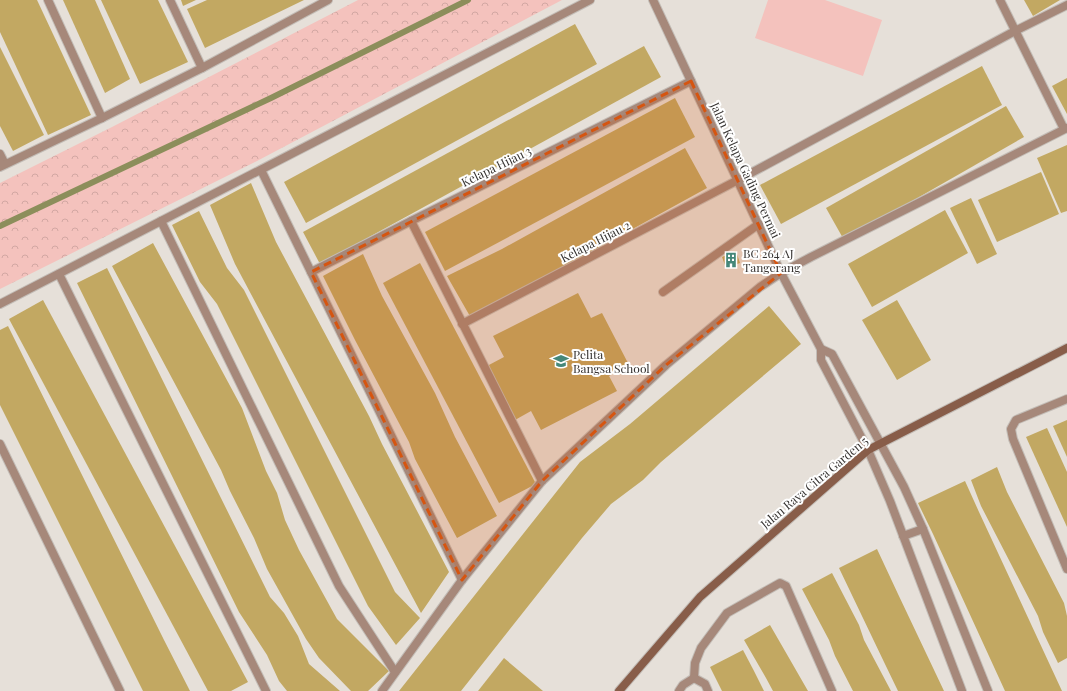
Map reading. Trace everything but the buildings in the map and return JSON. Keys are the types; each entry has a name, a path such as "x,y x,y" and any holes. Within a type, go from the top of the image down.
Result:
{"street":[{"path":"48,0 102,118"},
{"path":"170,0 202,68"},
{"path":"0,154 3,166 202,68 328,0"},
{"path":"0,304 590,0"},
{"name":"Jalan Kelapa Gading Permai","path":"653,0 781,273 821,349 821,360 868,450 890,501 962,691"},
{"path":"382,691 462,580 542,481 666,365 760,287 781,273 1065,129 1000,0"},
{"name":"Kelapa Hijau 2","path":"462,324 738,180 1067,5"},
{"name":"Kelapa Hijau 3","path":"312,272 692,81"},
{"path":"261,170 462,580"},
{"path":"161,221 339,586 395,672"},
{"path":"411,221 542,481"},
{"path":"663,292 759,224"},
{"path":"59,274 266,691"},
{"name":"Jalan Raya Citra Garden 5","path":"619,691 700,597 868,450 1067,348"},
{"name":"Jalan Kelapa Gading Permai","path":"821,349 832,354 904,486 923,529 988,691"},
{"path":"1067,400 1016,420 1011,429 1013,439 1067,569"},
{"path":"0,444 120,691"},
{"path":"903,536 923,529"},
{"path":"694,678 695,663 701,648 727,613 780,583 786,586 832,691"},
{"path":"679,691 683,685 694,678"},
{"path":"694,678 705,684 708,691"}],"highlighted area":[{"path":"691,81 781,273 666,365 542,481 462,580 311,272"}],"green space":[{"path":"358,0 562,0 257,161 0,289 0,183"},
{"path":"768,0 825,0 882,20 863,76 755,38"}],"waterway":[{"path":"0,226 271,98 468,0"}],"place":[{"name":"BC 264 AJ Tangerang","path":"731,260"},
{"name":"Pelita Bangsa School","path":"561,361"}]}
